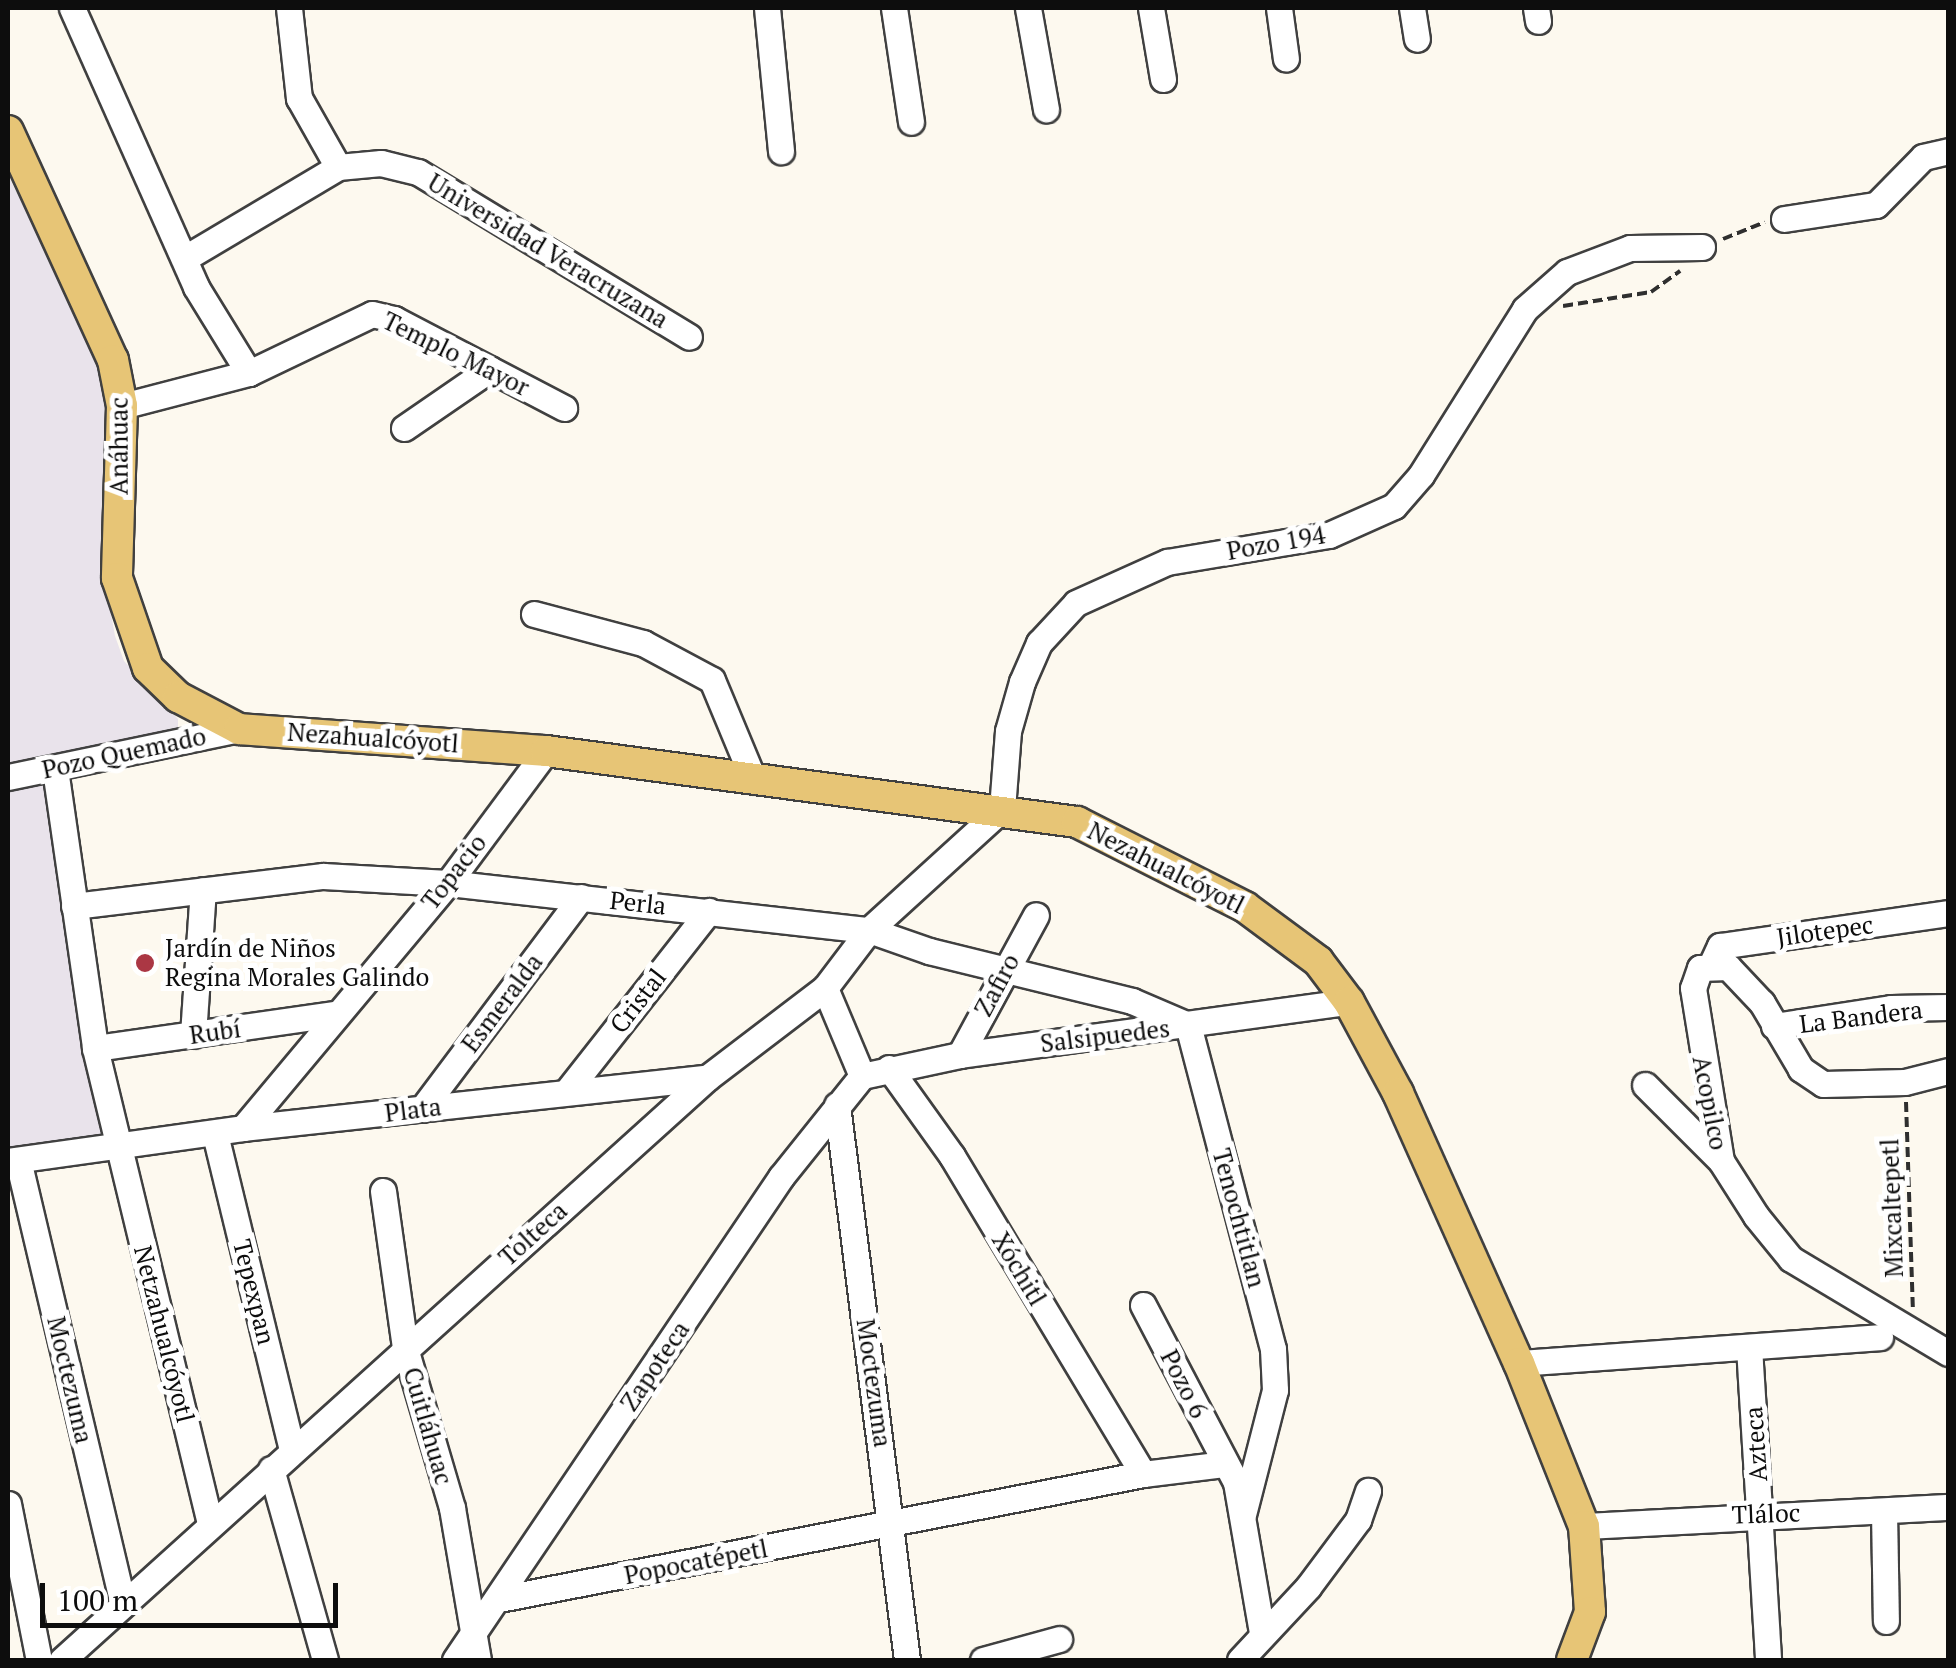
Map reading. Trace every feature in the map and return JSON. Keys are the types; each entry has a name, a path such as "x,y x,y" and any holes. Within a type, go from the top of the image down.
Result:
{"main road":[{"name":"Anáhuac","path":"8,132 95,310 122,406 117,578 130,628 148,668 178,698 240,729"},
{"name":"Nezahualcóyotl","path":"240,729 546,751 1077,822 1245,907 1318,961 1349,1002 1398,1093 1520,1363 1584,1526 1590,1612 1572,1660"}],"street":[{"path":"72,8 185,258 250,373"},
{"path":"185,258 338,167 299,98 289,8"},
{"path":"767,8 782,151"},
{"path":"894,8 911,122"},
{"path":"1028,8 1046,109"},
{"path":"1151,8 1163,78"},
{"path":"1279,8 1286,59"},
{"path":"1412,8 1417,39"},
{"path":"1784,219 1876,204 1923,157 1948,151"},
{"name":"Universidad Veracruzana","path":"338,167 382,163 418,172 689,337"},
{"name":"Pozo 194","path":"1002,809 1008,731 1022,682 1040,642 1076,603 1168,562 1329,535 1394,506 1421,476 1525,309 1567,272 1604,254 1702,247"},
{"name":"Templo Mayor","path":"122,406 250,373 372,314 564,408"},
{"path":"404,428 490,369"},
{"path":"534,614 644,643 712,680 754,781"},
{"name":"Pozo Quemado","path":"8,776 240,729"},
{"name":"Topacio","path":"244,1128 335,1014 448,883 546,751"},
{"name":"Netzahualcóyotl","path":"55,768 95,1048 210,1523"},
{"name":"Tolteca","path":"62,1660 122,1600 707,1078 825,988 870,930 1002,809"},
{"name":"Perla","path":"74,906 324,876 448,883 870,930 1132,1001 1188,1025"},
{"path":"193,1036 203,890"},
{"name":"Esmeralda","path":"422,1109 581,898"},
{"name":"Cristal","path":"568,1090 708,911"},
{"name":"Jilotepec","path":"1712,963 1720,946 1948,914"},
{"name":"Zafiro","path":"960,1055 1036,915"},
{"path":"1712,963 1745,983 1801,1070 1823,1084 1905,1082 1948,1071"},
{"name":"Acopilco","path":"1712,963 1700,968 1691,1006 1722,1160 1791,1260 1948,1353"},
{"path":"825,988 862,1076"},
{"name":"Salsipuedes","path":"862,1076 960,1055 1349,1002"},
{"name":"La Bandera","path":"1774,1026 1891,1008 1948,1007"},
{"name":"Rubí","path":"95,1048 335,1014"},
{"name":"Tenochtitlan","path":"1188,1025 1273,1349 1269,1412 1243,1515"},
{"name":"Xóchitl","path":"889,1068 952,1156 1142,1474"},
{"name":"Zapoteca","path":"455,1660 475,1649 500,1599 781,1177 862,1076"},
{"name":"Plata","path":"13,1160 244,1128 707,1078"},
{"path":"1645,1085 1722,1160"},
{"name":"Moctezuma","path":"836,1106 908,1660"},
{"name":"Tepexpan","path":"215,1134 292,1449"},
{"name":"Moctezuma","path":"13,1160 122,1600"},
{"name":"Cuitláhuac","path":"382,1191 405,1348 452,1508 475,1649"},
{"name":"Pozo 6","path":"1143,1304 1224,1464 1243,1515"},
{"path":"1520,1363 1880,1337"},
{"name":"Azteca","path":"1750,1347 1768,1660"},
{"path":"893,1526 1142,1474 1224,1464 1269,1412"},
{"path":"271,1469 325,1660"},
{"path":"1240,1660 1308,1587 1358,1520 1368,1491"},
{"path":"8,1504 40,1660"},
{"name":"Tláloc","path":"1584,1526 1948,1507"},
{"path":"1884,1511 1886,1621"},
{"path":"1243,1515 1262,1633"},
{"name":"Popocatépetl","path":"500,1599 893,1526"},
{"path":"983,1660 1059,1639"}],"path":[{"path":"1525,309 1651,292 1702,247 1784,219"},
{"name":"Mixcaltepetl","path":"1905,1082 1914,1332"}],"shaded area":[{"path":"8,175 97,352 112,409 110,608 115,636 124,661 178,719 178,729 58,755 102,1135 8,1149"}],"place":[{"name":"Jardín de Niños Regina Morales Galindo","path":"145,963"}]}
